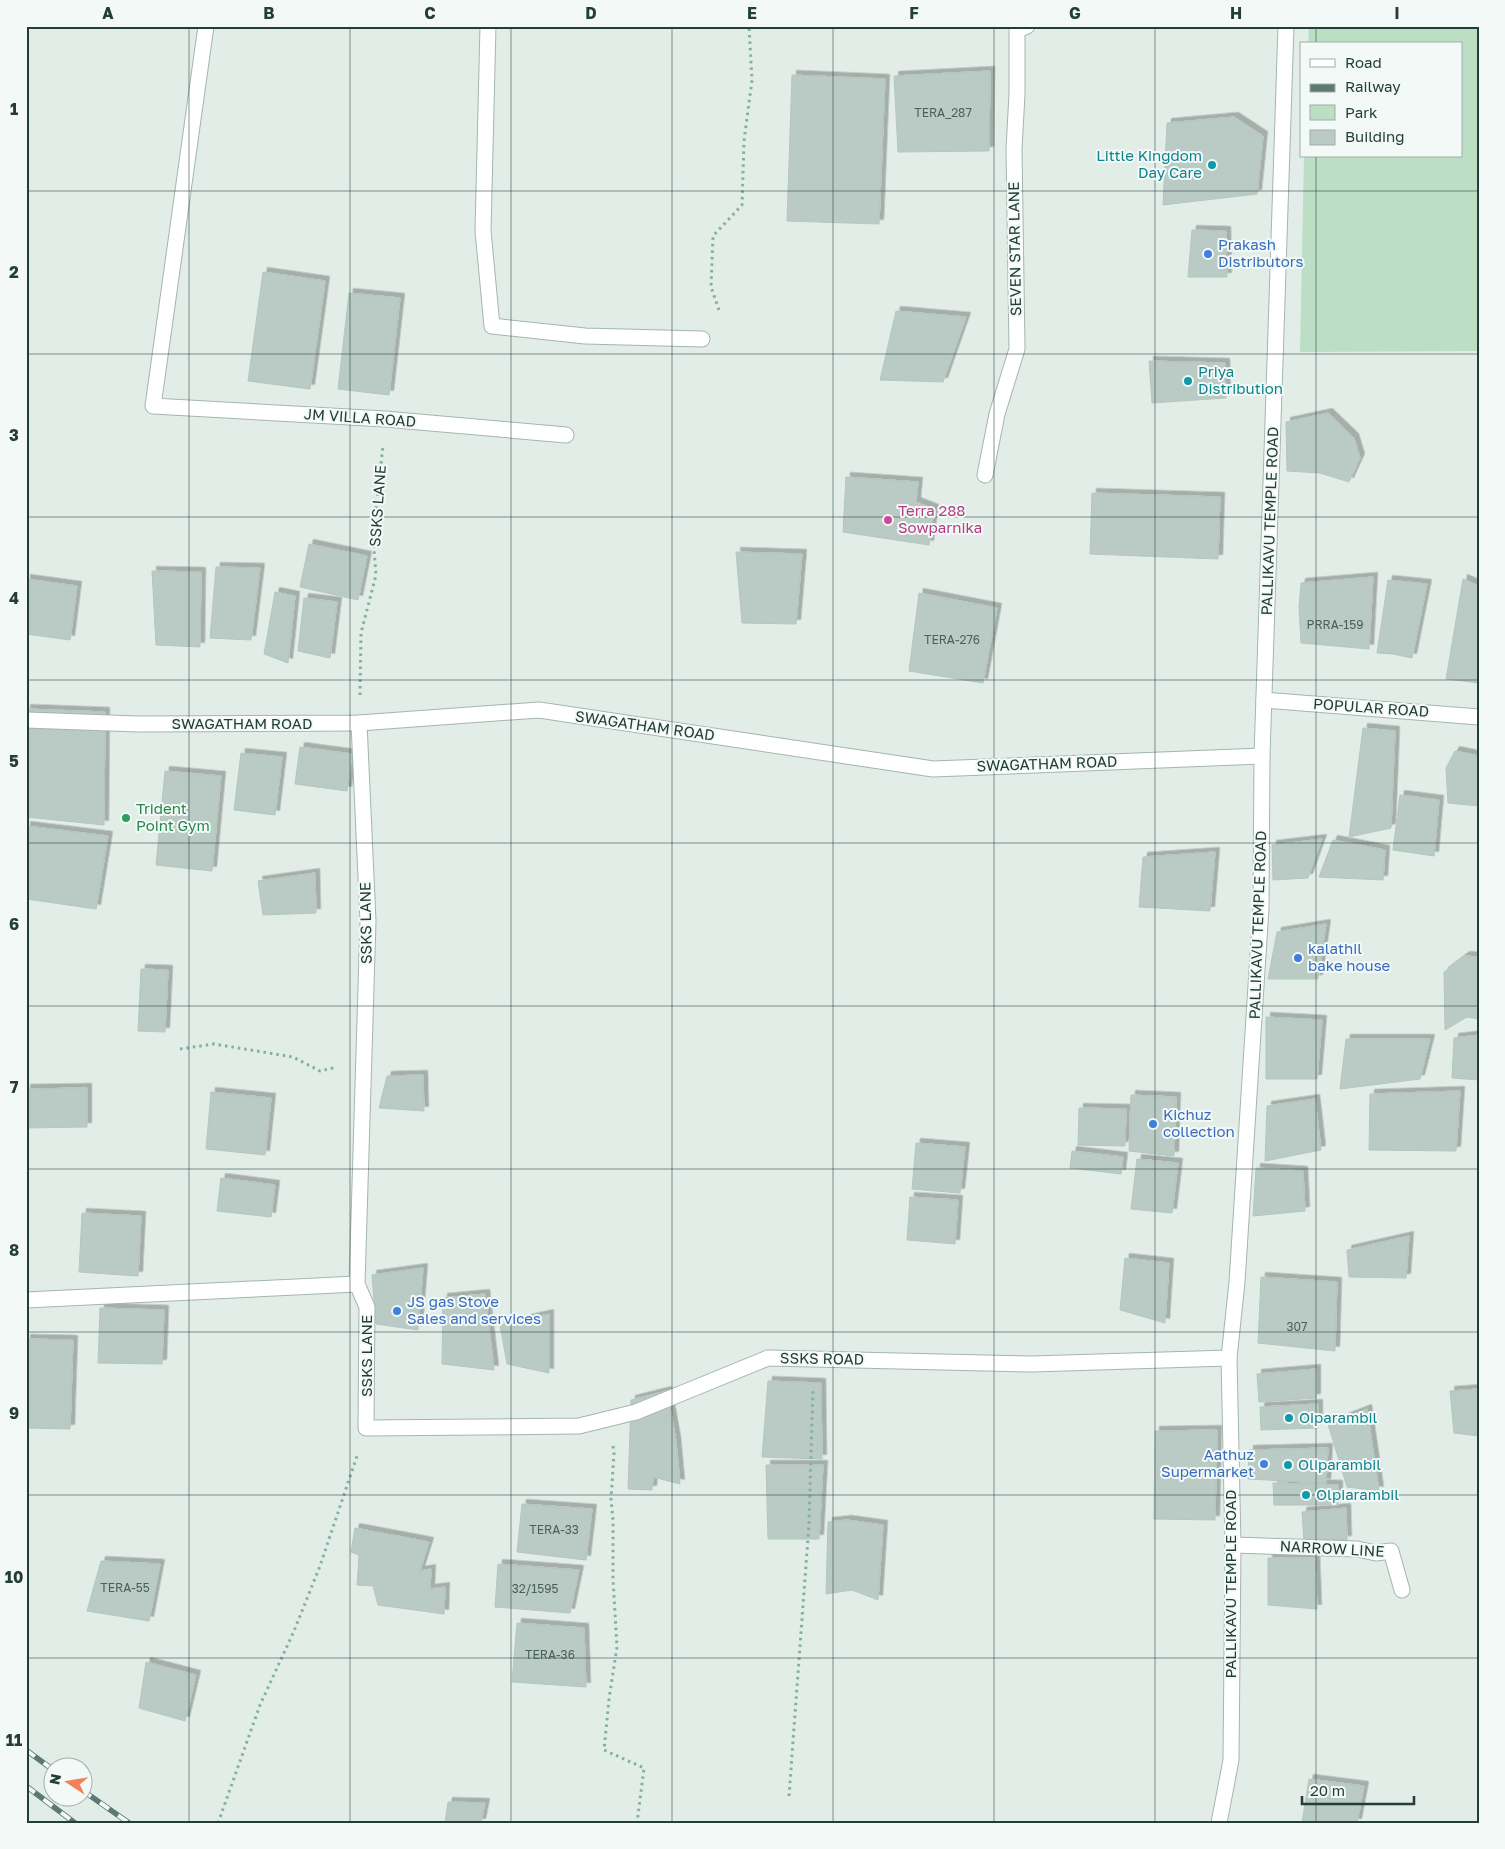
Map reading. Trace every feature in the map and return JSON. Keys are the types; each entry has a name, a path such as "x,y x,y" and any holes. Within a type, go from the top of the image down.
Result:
{"street":[{"name":"JM VILLA ROAD","path":"206,26 153,406 385,419 566,435"},
{"path":"488,26 483,231 492,326 585,336 702,339"},
{"name":"SEVEN STAR LANE","path":"985,475 997,414 1017,349 1014,168 1017,30 1028,26"},
{"name":"PALLIKAVU TEMPLE ROAD","path":"1219,1823 1231,1760 1232,1545 1229,1358 1237,1282 1261,908 1262,756 1286,26"},
{"name":"POPULAR ROAD","path":"1264,700 1479,717"},
{"name":"SWAGATHAM ROAD","path":"26,720 138,724 359,723 539,710 933,769 1262,756"},
{"name":"SSKS LANE","path":"359,723 368,921 357,1284 367,1306 366,1428"},
{"path":"26,1300 357,1284"},
{"name":"SSKS ROAD","path":"366,1428 579,1426 636,1412 768,1358 1032,1364 1229,1358"},
{"name":"NARROW LINE","path":"1232,1545 1357,1549 1376,1553 1391,1551 1402,1590"}],"path":[{"path":"720,310 711,287 713,236 742,205 744,142 752,80 749,26"},
{"name":"SSKS LANE","path":"359,723 361,633 376,575 373,537 385,419"},
{"path":"180,1049 214,1044 294,1057 320,1071 364,1059"},
{"path":"789,1796 809,1524 815,1359"},
{"path":"608,1418 614,1453 611,1499 617,1647 604,1750 644,1768 637,1823"},
{"path":"218,1823 260,1705 294,1631 320,1566 366,1428"}],"green space":[{"path":"1309,26 1479,26 1479,351 1300,352 1304,158 1462,158 1462,42 1308,42"}],"building":[{"path":"990,71 989,151 898,152 894,76"},
{"path":"792,75 885,79 879,224 787,221"},
{"name":"Little Kingdom Day Care","path":"1234,117 1263,136 1257,194 1163,205 1167,123"},
{"name":"Prakash Distributors","path":"1192,230 1226,231 1227,277 1188,277"},
{"path":"263,272 325,281 310,389 248,381"},
{"path":"349,293 400,298 389,395 338,389"},
{"path":"896,311 966,317 943,382 880,380"},
{"name":"Priya Distribution","path":"1149,361 1225,363 1226,398 1152,403"},
{"path":"1328,413 1354,438 1360,458 1349,482 1320,473 1287,471 1286,422"},
{"name":"Terra 288 Sowparnika","path":"846,477 918,482 916,502 934,509 929,545 843,532"},
{"path":"1092,493 1220,497 1218,559 1090,554"},
{"path":"309,544 367,556 358,600 300,587"},
{"path":"736,552 802,554 796,624 742,623"},
{"path":"216,567 260,568 251,640 210,638"},
{"path":"152,571 201,572 200,647 156,645"},
{"path":"1373,577 1369,649 1301,643 1299,607 1301,583"},
{"path":"26,579 77,586 70,640 26,634"},
{"path":"1463,579 1479,586 1479,683 1446,679"},
{"path":"1388,580 1427,584 1412,658 1377,653"},
{"path":"275,592 295,596 288,663 264,654"},
{"path":"919,593 997,608 983,683 909,671"},
{"path":"304,598 337,602 330,658 298,651"},
{"path":"26,709 105,712 104,825 26,817"},
{"path":"1363,728 1395,731 1391,828 1349,837"},
{"path":"300,747 352,754 347,791 295,784"},
{"path":"1455,751 1479,756 1479,806 1448,803 1446,768"},
{"path":"241,753 282,757 275,815 234,810"},
{"path":"165,771 221,776 212,871 156,865"},
{"path":"1400,795 1439,800 1434,856 1393,850"},
{"path":"26,826 108,836 96,909 26,899"},
{"path":"1322,839 1308,878 1273,880 1272,845"},
{"path":"1333,840 1385,850 1383,880 1319,877"},
{"path":"1215,852 1210,911 1139,907 1143,857"},
{"path":"315,873 316,913 263,915 258,881"},
{"path":"1326,924 1318,979 1268,979 1277,932"},
{"path":"1465,956 1479,957 1479,1019 1467,1017 1445,1030 1444,972"},
{"path":"141,969 168,970 165,1032 138,1031"},
{"path":"1266,1017 1322,1020 1317,1079 1266,1079"},
{"path":"1479,1035 1479,1080 1452,1078 1454,1038"},
{"path":"1346,1039 1430,1039 1420,1079 1340,1089"},
{"path":"423,1075 424,1111 379,1108 387,1076"},
{"path":"87,1088 87,1127 26,1128 26,1089"},
{"path":"1460,1091 1456,1151 1369,1150 1370,1094"},
{"path":"211,1092 271,1098 265,1155 206,1149"},
{"name":"Kichuz collection","path":"1131,1095 1176,1097 1174,1156 1129,1151"},
{"path":"1315,1099 1321,1150 1265,1161 1267,1106"},
{"path":"1079,1108 1126,1109 1125,1146 1078,1145"},
{"path":"916,1143 965,1147 960,1193 912,1189"},
{"path":"1072,1151 1123,1157 1121,1174 1070,1168"},
{"path":"1137,1159 1178,1163 1172,1213 1131,1209"},
{"path":"1256,1168 1303,1171 1305,1211 1253,1216"},
{"path":"221,1178 275,1185 271,1217 217,1211"},
{"path":"910,1197 958,1200 955,1244 907,1240"},
{"path":"82,1213 141,1216 138,1276 79,1272"},
{"path":"1409,1236 1406,1278 1349,1277 1347,1250"},
{"path":"1125,1258 1169,1263 1165,1323 1120,1310"},
{"name":"JS gas Stove Sales and services","path":"423,1268 418,1330 376,1324 372,1275"},
{"path":"1261,1277 1337,1282 1335,1351 1258,1343"},
{"path":"485,1294 494,1370 442,1364 443,1298"},
{"path":"100,1308 164,1310 162,1364 98,1363"},
{"path":"549,1314 549,1373 507,1364 500,1325"},
{"path":"26,1339 73,1340 70,1429 26,1428"},
{"path":"1316,1369 1316,1398 1259,1402 1257,1374"},
{"path":"768,1381 821,1383 822,1459 762,1457"},
{"path":"1479,1389 1479,1436 1454,1433 1450,1391"},
{"path":"667,1391 676,1441 680,1484 653,1477 652,1490 628,1489 631,1400"},
{"name":"Oiparambil","path":"1318,1404 1318,1428 1261,1430 1260,1407"},
{"path":"1367,1409 1379,1491 1347,1487 1328,1424"},
{"path":"1217,1430 1215,1520 1154,1519 1155,1431"},
{"name":"Oliparambil","path":"1328,1448 1326,1483 1248,1479 1249,1450"},
{"path":"766,1465 823,1465 819,1539 768,1539"},
{"name":"Olpiarambil","path":"1273,1483 1338,1485 1338,1505 1274,1505"},
{"path":"522,1504 592,1509 586,1560 517,1552"},
{"name":"Oliparambil","path":"1346,1508 1347,1540 1304,1541 1302,1512"},
{"path":"847,1520 883,1525 878,1600 852,1590 826,1594 828,1522"},
{"path":"355,1528 429,1542 420,1571 431,1569 430,1589 445,1587 444,1614 378,1605 373,1586 357,1585 359,1555 351,1552"},
{"path":"1268,1558 1315,1558 1317,1609 1268,1605"},
{"path":"101,1561 160,1564 149,1621 87,1611"},
{"path":"498,1564 579,1570 570,1613 495,1607"},
{"path":"517,1623 584,1628 586,1687 512,1682"},
{"path":"146,1662 196,1675 185,1721 139,1708"},
{"path":"1309,1779 1364,1786 1357,1823 1302,1823"},
{"path":"448,1802 485,1803 481,1823 445,1823"}],"railway":[{"path":"26,1750 42,1762"},
{"path":"26,1786 75,1823"},
{"path":"92,1797 129,1823"}],"place":[{"name":"Little Kingdom Day Care","path":"1212,165"},
{"name":"Prakash Distributors","path":"1208,254"},
{"name":"Priya Distribution","path":"1188,381"},
{"name":"Terra 288 Sowparnika","path":"888,520"},
{"name":"Trident Point Gym","path":"126,818"},
{"name":"kalathil bake house","path":"1298,958"},
{"name":"Kichuz collection","path":"1153,1124"},
{"name":"JS gas Stove Sales and services","path":"397,1311"},
{"name":"Oiparambil","path":"1289,1418"},
{"name":"Aathuz Supermarket","path":"1264,1464"},
{"name":"Oliparambil","path":"1288,1465"},
{"name":"Olpiarambil","path":"1306,1495"}]}
